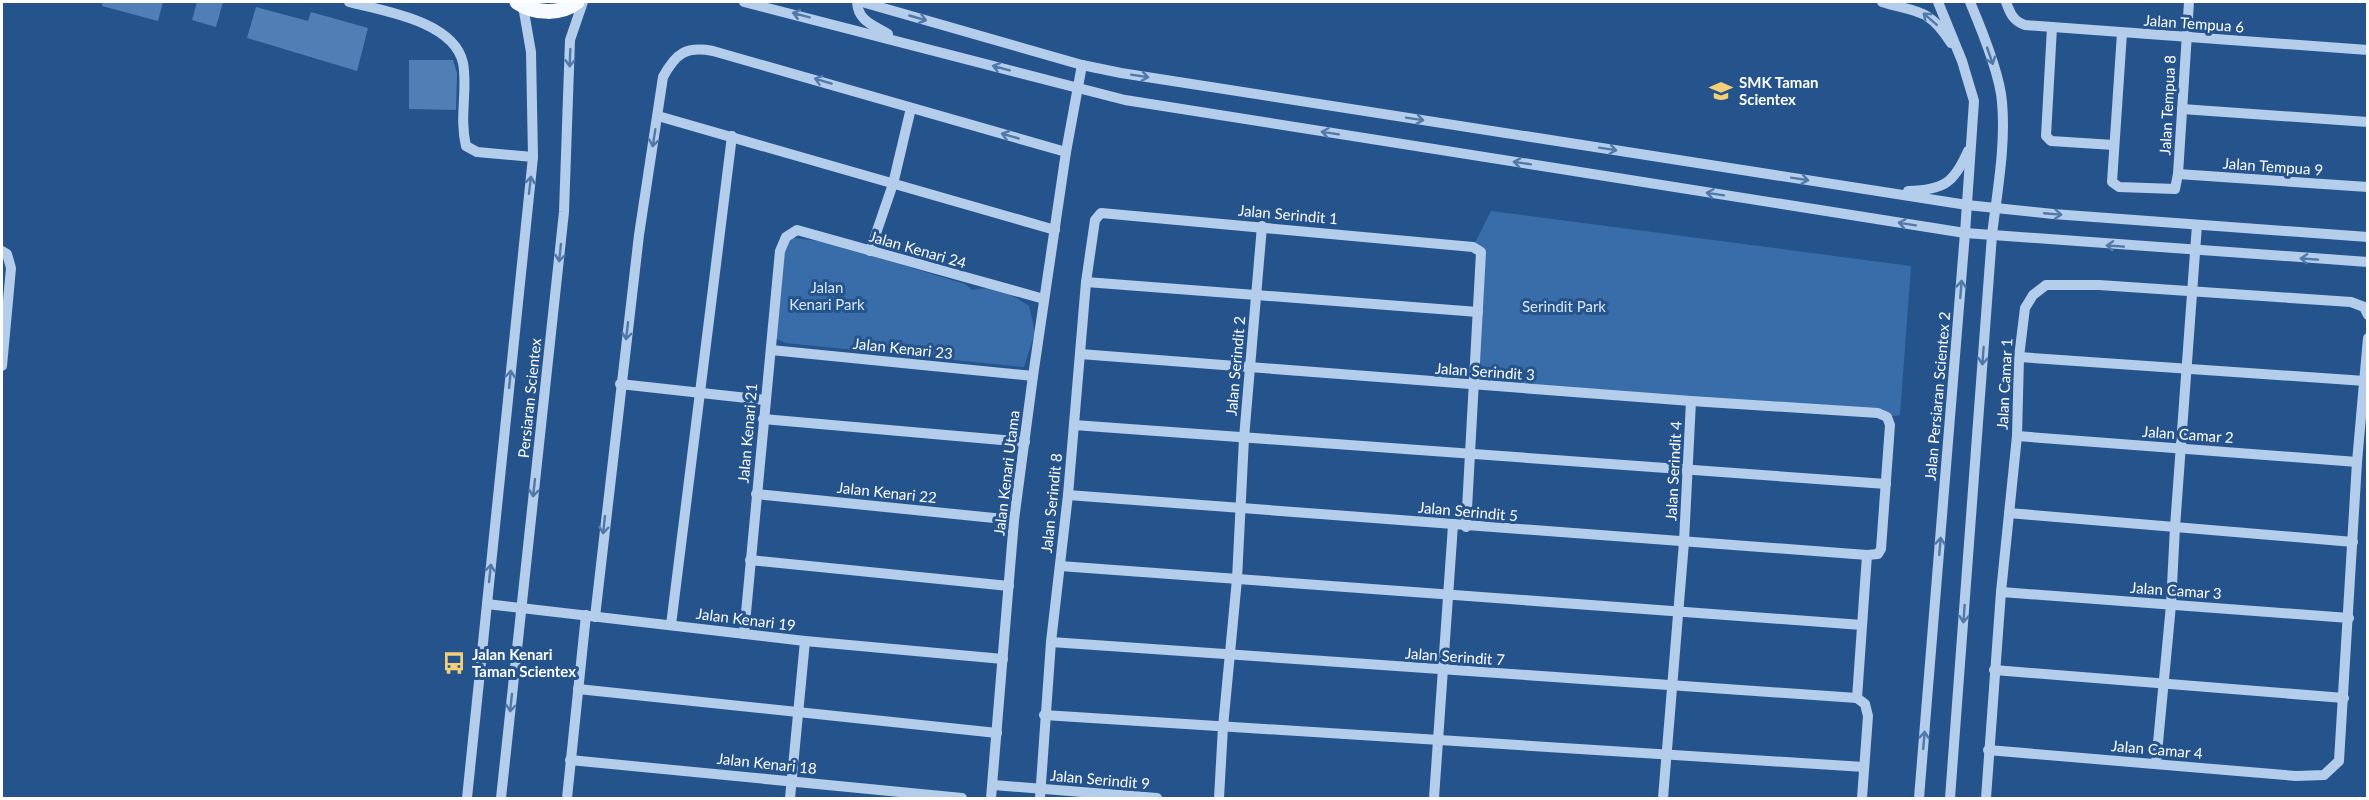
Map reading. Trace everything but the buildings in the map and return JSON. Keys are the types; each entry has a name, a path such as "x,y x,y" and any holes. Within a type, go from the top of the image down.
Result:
{"main road":[{"path":"520,4 540,11 558,11 577,2"}],"street":[{"path":"349,2 427,24 454,47 463,62 462,129 466,146 477,152 533,157"},
{"name":"Persiaran Scientex","path":"501,798 564,212 570,40 583,2"},
{"path":"744,2 1125,100 1965,233 2367,262"},
{"path":"857,2 859,15 863,20 898,41"},
{"path":"862,2 1082,65 1875,191 1995,208 2367,237"},
{"path":"1882,2 1919,10 1932,18 1962,61"},
{"name":"Jalan Persiaran Scientex 2","path":"1919,798 1974,101 1962,61 1938,2"},
{"path":"1950,798 1992,235 2001,144 2002,102 1997,78 1970,2"},
{"name":"Jalan Tempua 6","path":"2006,2 2012,17 2018,22 2052,27 2367,50"},
{"name":"Jalan Tempua 8","path":"2178,174 2189,2"},
{"name":"Persiaran Scientex","path":"467,798 533,157 531,52 520,4"},
{"path":"2052,27 2046,136 2051,141 2114,145"},
{"path":"2122,33 2112,182 2114,185 2170,191 2175,189 2178,174"},
{"path":"567,798 578,688 590,616 639,235 663,77 669,66 690,49 713,51 1066,152"},
{"name":"Jalan Kenari Utama","path":"991,798 1014,520 1044,299 1066,152 1082,65"},
{"path":"870,251 893,184 911,108"},
{"path":"2182,109 2367,122"},
{"path":"658,116 1055,230"},
{"path":"671,625 732,136"},
{"path":"1875,191 1924,191 1950,183 1960,170 1972,142"},
{"name":"Jalan Tempua 9","path":"2178,174 2367,188"},
{"name":"Jalan Serindit 1","path":"1101,213 1473,247 1481,252 1478,312"},
{"name":"Jalan Serindit 8","path":"1041,794 1044,715 1068,495 1086,282 1095,220 1101,213"},
{"path":"2156,764 2171,604 2197,225"},
{"name":"Jalan Serindit 2","path":"1219,798 1223,727 1237,579 1244,438 1262,226"},
{"name":"Jalan Kenari 24","path":"786,237 797,230 1044,299"},
{"name":"Jalan Kenari 21","path":"744,634 780,251 786,237"},
{"path":"2,251 8,254 11,268 2,366"},
{"path":"1086,282 1478,312 1466,526"},
{"name":"Jalan Camar 1","path":"1986,798 1994,670 2017,436 2019,357 2025,308 2033,295 2046,285 2099,285 2351,302 2364,307 2367,315"},
{"path":"1994,670 2344,698 2357,462 2367,338"},
{"name":"Jalan Kenari 23","path":"771,350 1033,376"},
{"name":"Jalan Serindit 3","path":"1080,354 1473,385 1878,413 1887,417 1890,424 1886,483"},
{"path":"2019,357 2365,381"},
{"path":"620,384 765,400"},
{"name":"Jalan Serindit 4","path":"1663,798 1684,542 1691,401"},
{"path":"763,419 1025,442"},
{"path":"1074,425 1886,483 1881,549 1878,554 1867,555 1857,698 1865,704 1868,716 1862,798"},
{"name":"Jalan Camar 2","path":"2017,436 2357,462"},
{"name":"Jalan Kenari 22","path":"756,494 1014,520"},
{"name":"Jalan Serindit 5","path":"1068,495 1867,555"},
{"path":"2009,513 2353,542"},
{"path":"1434,798 1453,525"},
{"path":"750,560 1008,586"},
{"path":"1060,566 1862,625"},
{"name":"Jalan Camar 3","path":"2001,592 2349,618"},
{"name":"Jalan Kenari 19","path":"487,604 805,641 1003,659"},
{"path":"790,798 805,641"},
{"name":"Jalan Serindit 7","path":"1051,642 1857,698"},
{"path":"578,688 997,733"},
{"name":"Jalan Camar 4","path":"1988,750 2295,776 2324,775 2339,761 2344,698"},
{"path":"1044,715 1864,767"},
{"name":"Jalan Kenari 18","path":"570,759 962,798"},
{"name":"Jalan Serindit 9","path":"993,785 1041,794 1157,798"}],"green space":[{"name":"Serindit Park","path":"1491,211 1911,266 1900,415 1887,417 1473,385 1481,260 1473,247"},
{"name":"Jalan Kenari Park","path":"786,237 826,242 965,284 972,290 995,289 1015,297 1029,306 1035,332 1024,367 786,343 772,337"}],"place":[{"name":"SMK Taman Scientex","path":"1721,91"},
{"name":"Jalan Kenari Taman Scientex","path":"454,663"}]}
